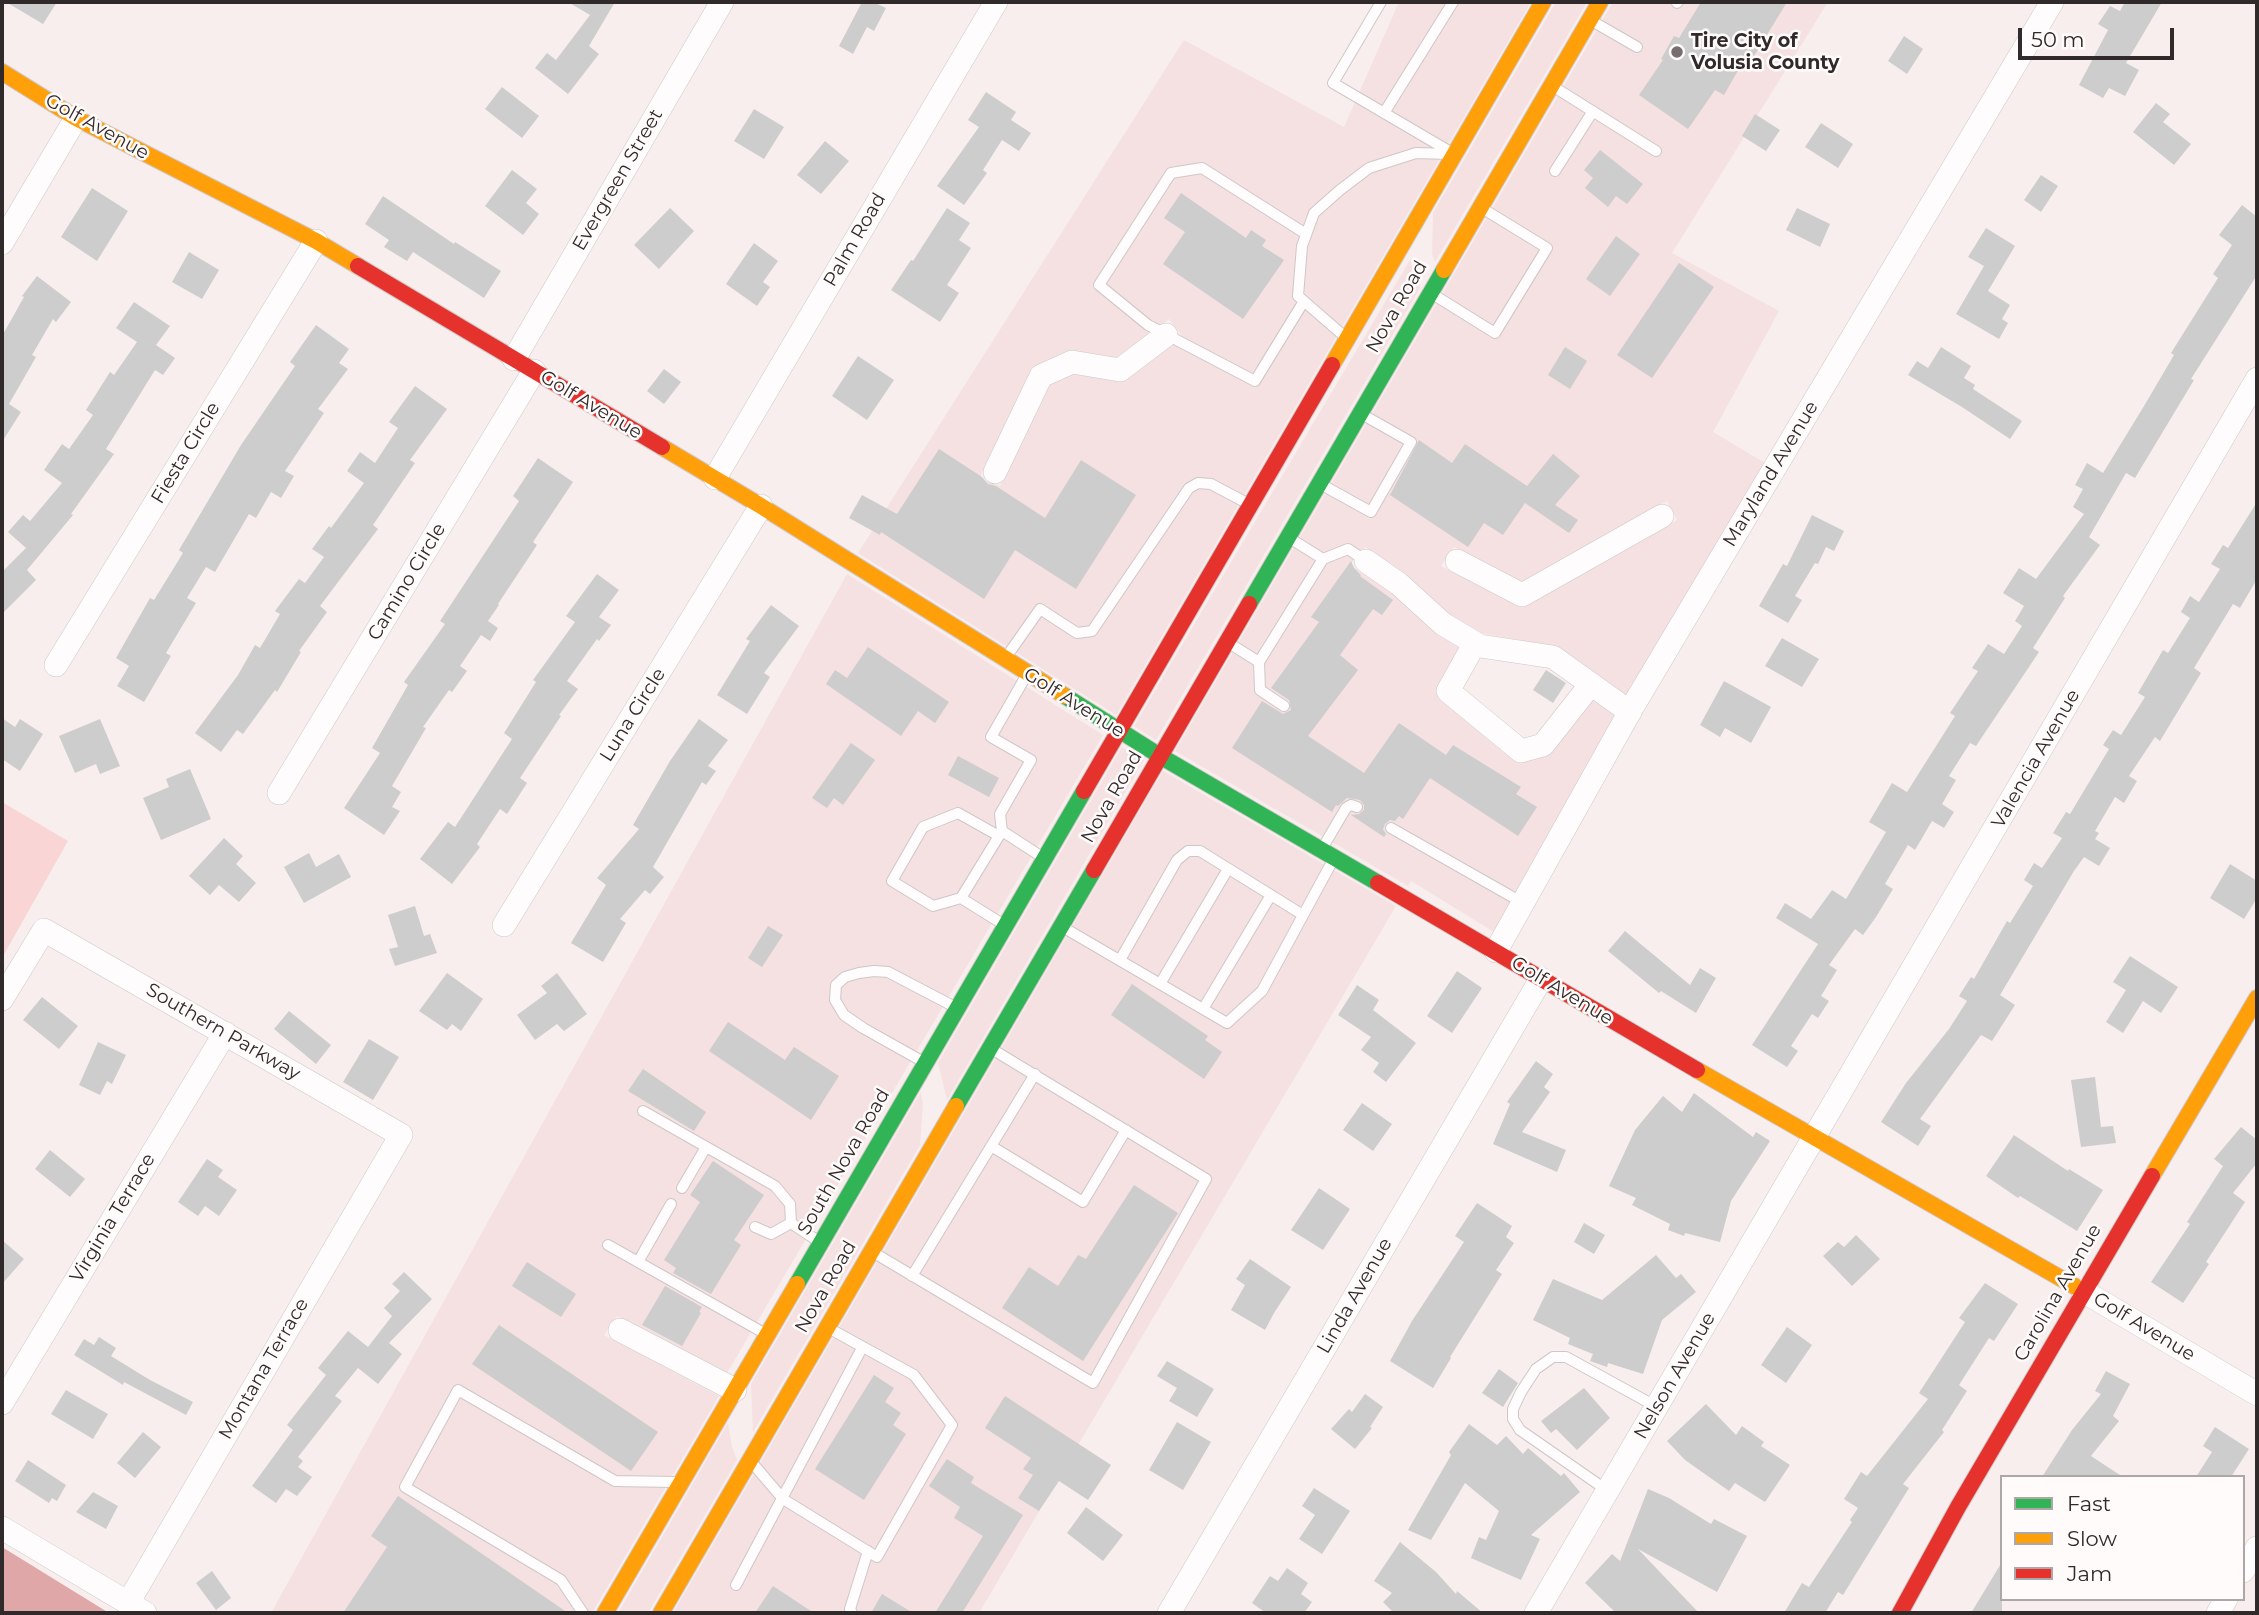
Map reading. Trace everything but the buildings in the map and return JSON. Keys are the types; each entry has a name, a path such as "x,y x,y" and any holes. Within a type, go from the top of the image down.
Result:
{"main road":[{"name":"Nova Road","path":"1119,731 1544,2"},
{"name":"Nova Road","path":"661,1613 1319,483 1429,284 1480,207 1600,2"},
{"name":"Golf Avenue","path":"2,72 76,118 316,241 761,506 1119,731 1815,1139 2083,1291"},
{"path":"1421,212 1421,238"},
{"name":"South Nova Road","path":"605,1613 1119,731"},
{"name":"Carolina Avenue","path":"1900,1613 2083,1291 2257,998"},
{"path":"925,1063 932,1081"},
{"path":"932,1147 934,1114"},
{"path":"737,1387 740,1415"},
{"path":"743,1444 750,1460"}],"street":[{"name":"Evergreen Street","path":"514,359 722,2"},
{"name":"Palm Road","path":"715,478 996,2"},
{"name":"Maryland Avenue","path":"1496,951 1630,712 2052,2"},
{"path":"2,243 76,118"},
{"name":"Fiesta Circle","path":"56,665 316,241"},
{"path":"995,472 1041,376 1072,362 1120,369 1166,335"},
{"name":"Camino Circle","path":"279,793 534,371"},
{"name":"Valencia Avenue","path":"1815,1139 2257,379"},
{"name":"Luna Circle","path":"504,925 761,506"},
{"path":"1457,561 1522,595 1662,516"},
{"path":"1366,561 1399,584 1443,624 1480,646 1553,657 1630,712"},
{"path":"1475,643 1448,691 1521,751 1543,745 1591,684"},
{"name":"Southern Parkway","path":"2,999 44,930 401,1135"},
{"name":"Linda Avenue","path":"1169,1613 1541,979"},
{"name":"Virginia Terrace","path":"2,1403 225,1033"},
{"name":"Montana Terrace","path":"136,1608 401,1135"},
{"name":"Nelson Avenue","path":"1536,1613 1815,1139"},
{"name":"Golf Avenue","path":"2083,1291 2257,1394"},
{"path":"620,1331 737,1387"},
{"path":"2,1528 136,1608"},
{"path":"2245,1568 2257,1548"}],"lane":[{"path":"1381,2 1333,83 1455,154"},
{"path":"1384,113 1453,2"},
{"path":"1590,20 1637,47"},
{"path":"1552,86 1656,151"},
{"path":"1555,171 1593,111"},
{"path":"1347,338 1298,296 1302,246 1314,213 1369,168 1416,153 1455,154"},
{"path":"1304,301 1255,381 1148,325 1099,285 1171,173 1202,168 1307,234"},
{"path":"1429,284 1495,333 1547,248 1480,207"},
{"path":"1319,483 1371,512 1411,442 1359,413"},
{"path":"1005,659 1040,609 1077,633 1092,631 1189,488 1198,483 1211,484 1250,505"},
{"path":"1287,537 1322,559"},
{"path":"1284,706 1260,690 1259,662 1322,559 1348,550 1366,561"},
{"path":"1226,641 1259,662"},
{"path":"1028,674 992,737 1031,760 1000,814 1001,834 961,898 933,906 891,881 923,827 958,813 1001,834 1045,858"},
{"path":"1061,925 1227,1023 1262,991 1303,915 1346,808 1351,805 1357,807"},
{"path":"1391,828 1523,904"},
{"path":"1120,960 1177,860 1188,851 1199,851 1303,915"},
{"path":"1160,984 1228,869"},
{"path":"1203,1009 1271,895"},
{"path":"961,898 1006,925"},
{"path":"925,1063 844,1015 835,1000 836,985 845,977 859,973 888,972 958,1008"},
{"path":"871,1251 1093,1383 1206,1179 990,1047"},
{"path":"912,1276 1035,1074"},
{"path":"643,1111 775,1186 790,1204 791,1223"},
{"path":"991,1146 1083,1202 1126,1130"},
{"path":"682,1188 706,1147"},
{"path":"638,1262 671,1204"},
{"path":"791,1223 821,1243"},
{"path":"755,1227 771,1234 791,1223"},
{"path":"608,1245 767,1335"},
{"path":"750,1460 783,1499 877,1557 952,1425 914,1376 827,1327"},
{"path":"736,1585 862,1348"},
{"path":"1608,1491 1520,1430 1513,1419 1513,1409 1521,1392 1536,1369 1553,1357 1566,1357 1657,1408"},
{"path":"583,1613 561,1580 405,1487 458,1390 615,1481 681,1482"},
{"path":"852,1613 850,1609 868,1551"}],"shaded area":[{"path":"1399,2 1531,2 1116,715 858,553 1184,40 1344,127","holes":["1169,319 1182,336 1127,378 1073,374 1050,383 1000,486 979,479 1031,372 1069,352 1118,358"]},
{"path":"1556,2 1587,2 1435,262 1432,254 1433,213"},
{"path":"1613,2 1828,2 1672,253 1779,311 1713,432 1765,463 1627,695 1561,648 1482,633 1451,615 1407,575 1365,547 1350,565 1391,592 1435,633 1460,648 1438,687 1440,700 1513,760 1523,762 1592,700 1615,716 1494,932 1411,881 1408,886 1175,751","holes":["1667,501 1677,520 1527,605 1516,605 1441,566 1454,547 1523,583"]},
{"path":"1410,260 1420,288 1156,740 1134,726"},
{"path":"847,574 1103,735 727,1373 617,1316 604,1335 719,1396 592,1613 271,1613"},
{"path":"1122,747 1144,760 947,1100 938,1063"},
{"path":"1163,771 1396,906 979,1613 673,1613"},
{"path":"2,802 68,841 2,958"},
{"path":"921,1092 923,1105 920,1145 753,1432 751,1384"},
{"path":"728,1423 737,1460 648,1613 618,1613"},
{"path":"2,1547 109,1613 2,1613"}],"traffic: fast":[{"path":"1249,604 1444,270"},
{"path":"1065,696 1160,756 1378,883"},
{"path":"797,1284 1084,791"},
{"path":"956,1106 1094,870"}],"traffic: slow":[{"path":"1332,365 1543,2"},
{"path":"1444,270 1600,2"},
{"path":"2,72 76,118 316,241 358,266"},
{"path":"662,447 1065,696"},
{"path":"2152,1176 2257,998"},
{"path":"1697,1070 2083,1291"},
{"path":"661,1613 956,1106"},
{"path":"605,1613 797,1284"}],"traffic: jam":[{"path":"358,266 662,447"},
{"path":"1084,791 1332,365"},
{"path":"1094,870 1249,604"},
{"path":"1378,883 1697,1070"},
{"path":"1900,1613 1958,1507 2152,1176"}],"place":[{"name":"Tire City of Volusia County","path":"1677,52"}]}
